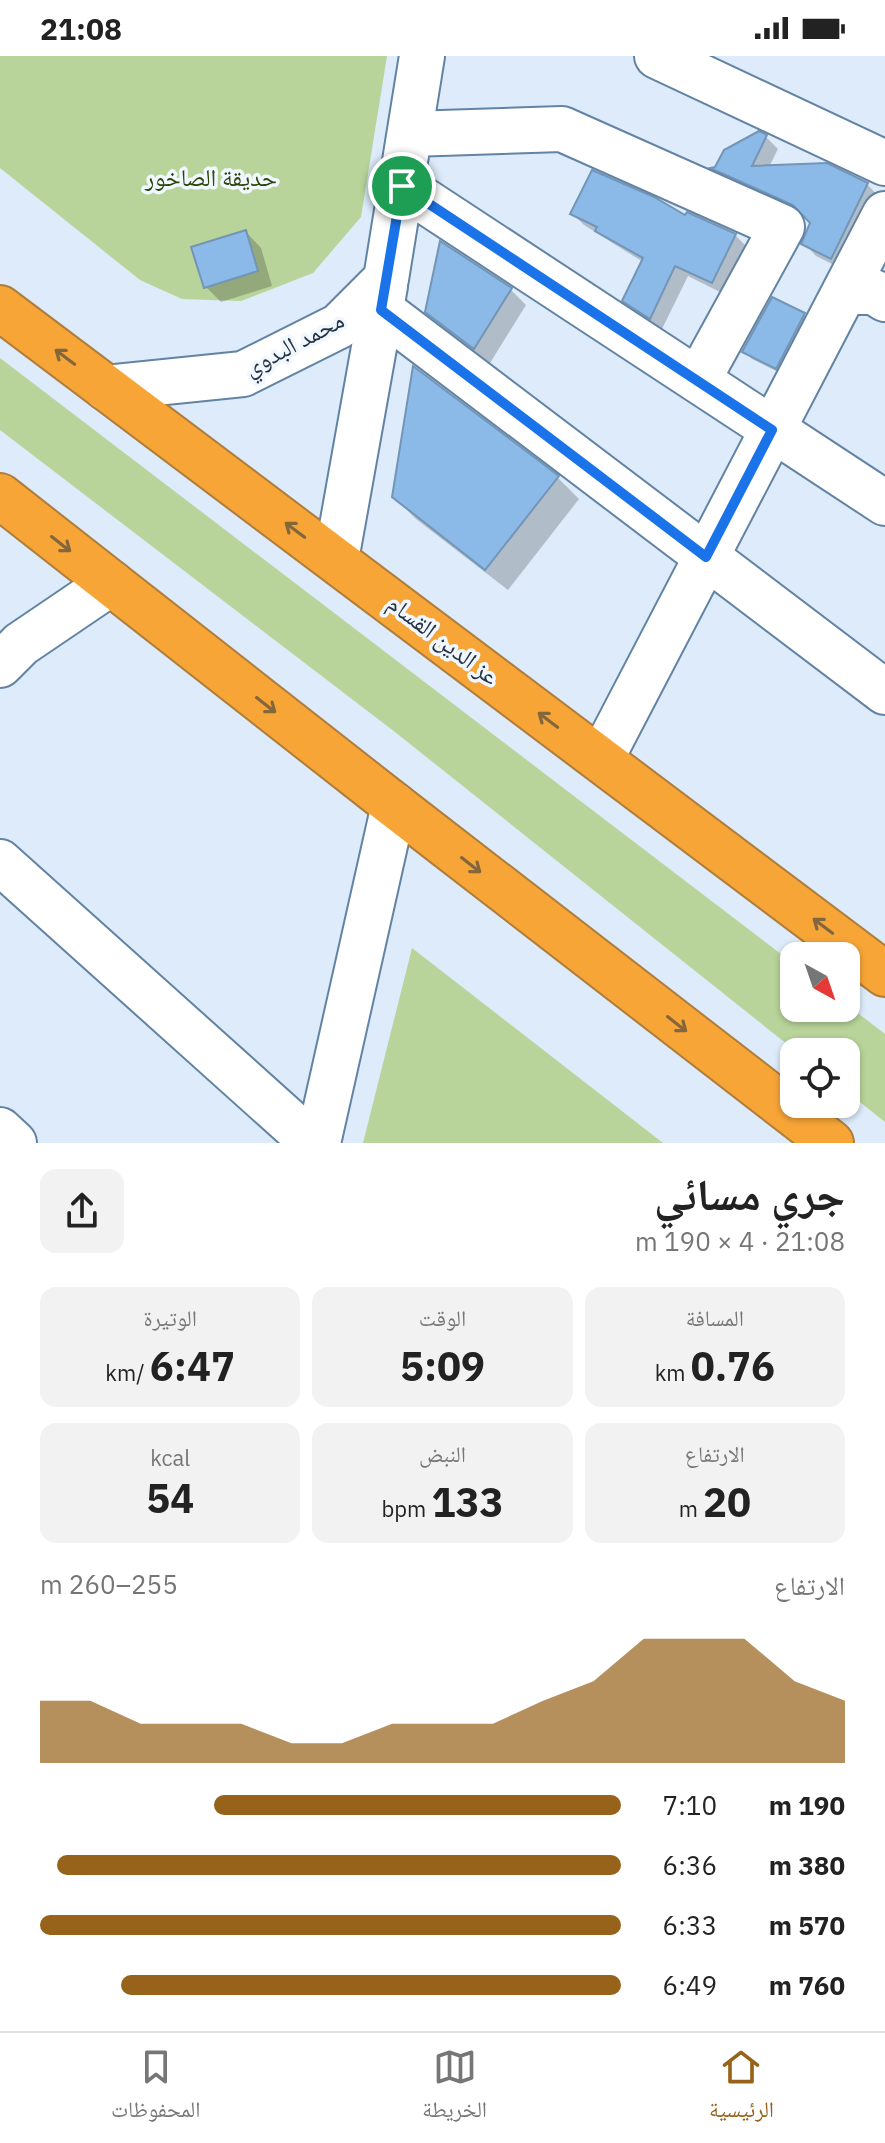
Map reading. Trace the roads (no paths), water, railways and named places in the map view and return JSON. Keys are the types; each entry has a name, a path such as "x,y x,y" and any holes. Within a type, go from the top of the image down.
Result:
{"highway":[{"name":"عز الدين القسام","path":"0,308 601,759 881,963"},
{"path":"0,496 831,1143"}],"street":[{"path":"336,560 422,56"},
{"path":"657,56 885,163"},
{"path":"410,134 562,129 782,227 698,380"},
{"path":"402,186 885,503"},
{"path":"601,759 772,430 865,295 885,214"},
{"path":"383,294 706,557 885,692"},
{"name":"محمد البدوي","path":"106,388 243,374 339,326 383,294"},
{"path":"0,665 21,644 111,583"},
{"path":"0,862 316,1143 394,805"},
{"path":"0,1130 14,1143"}],"park label":[{"name":"حديقة الصاخور","path":"211,178"}]}
